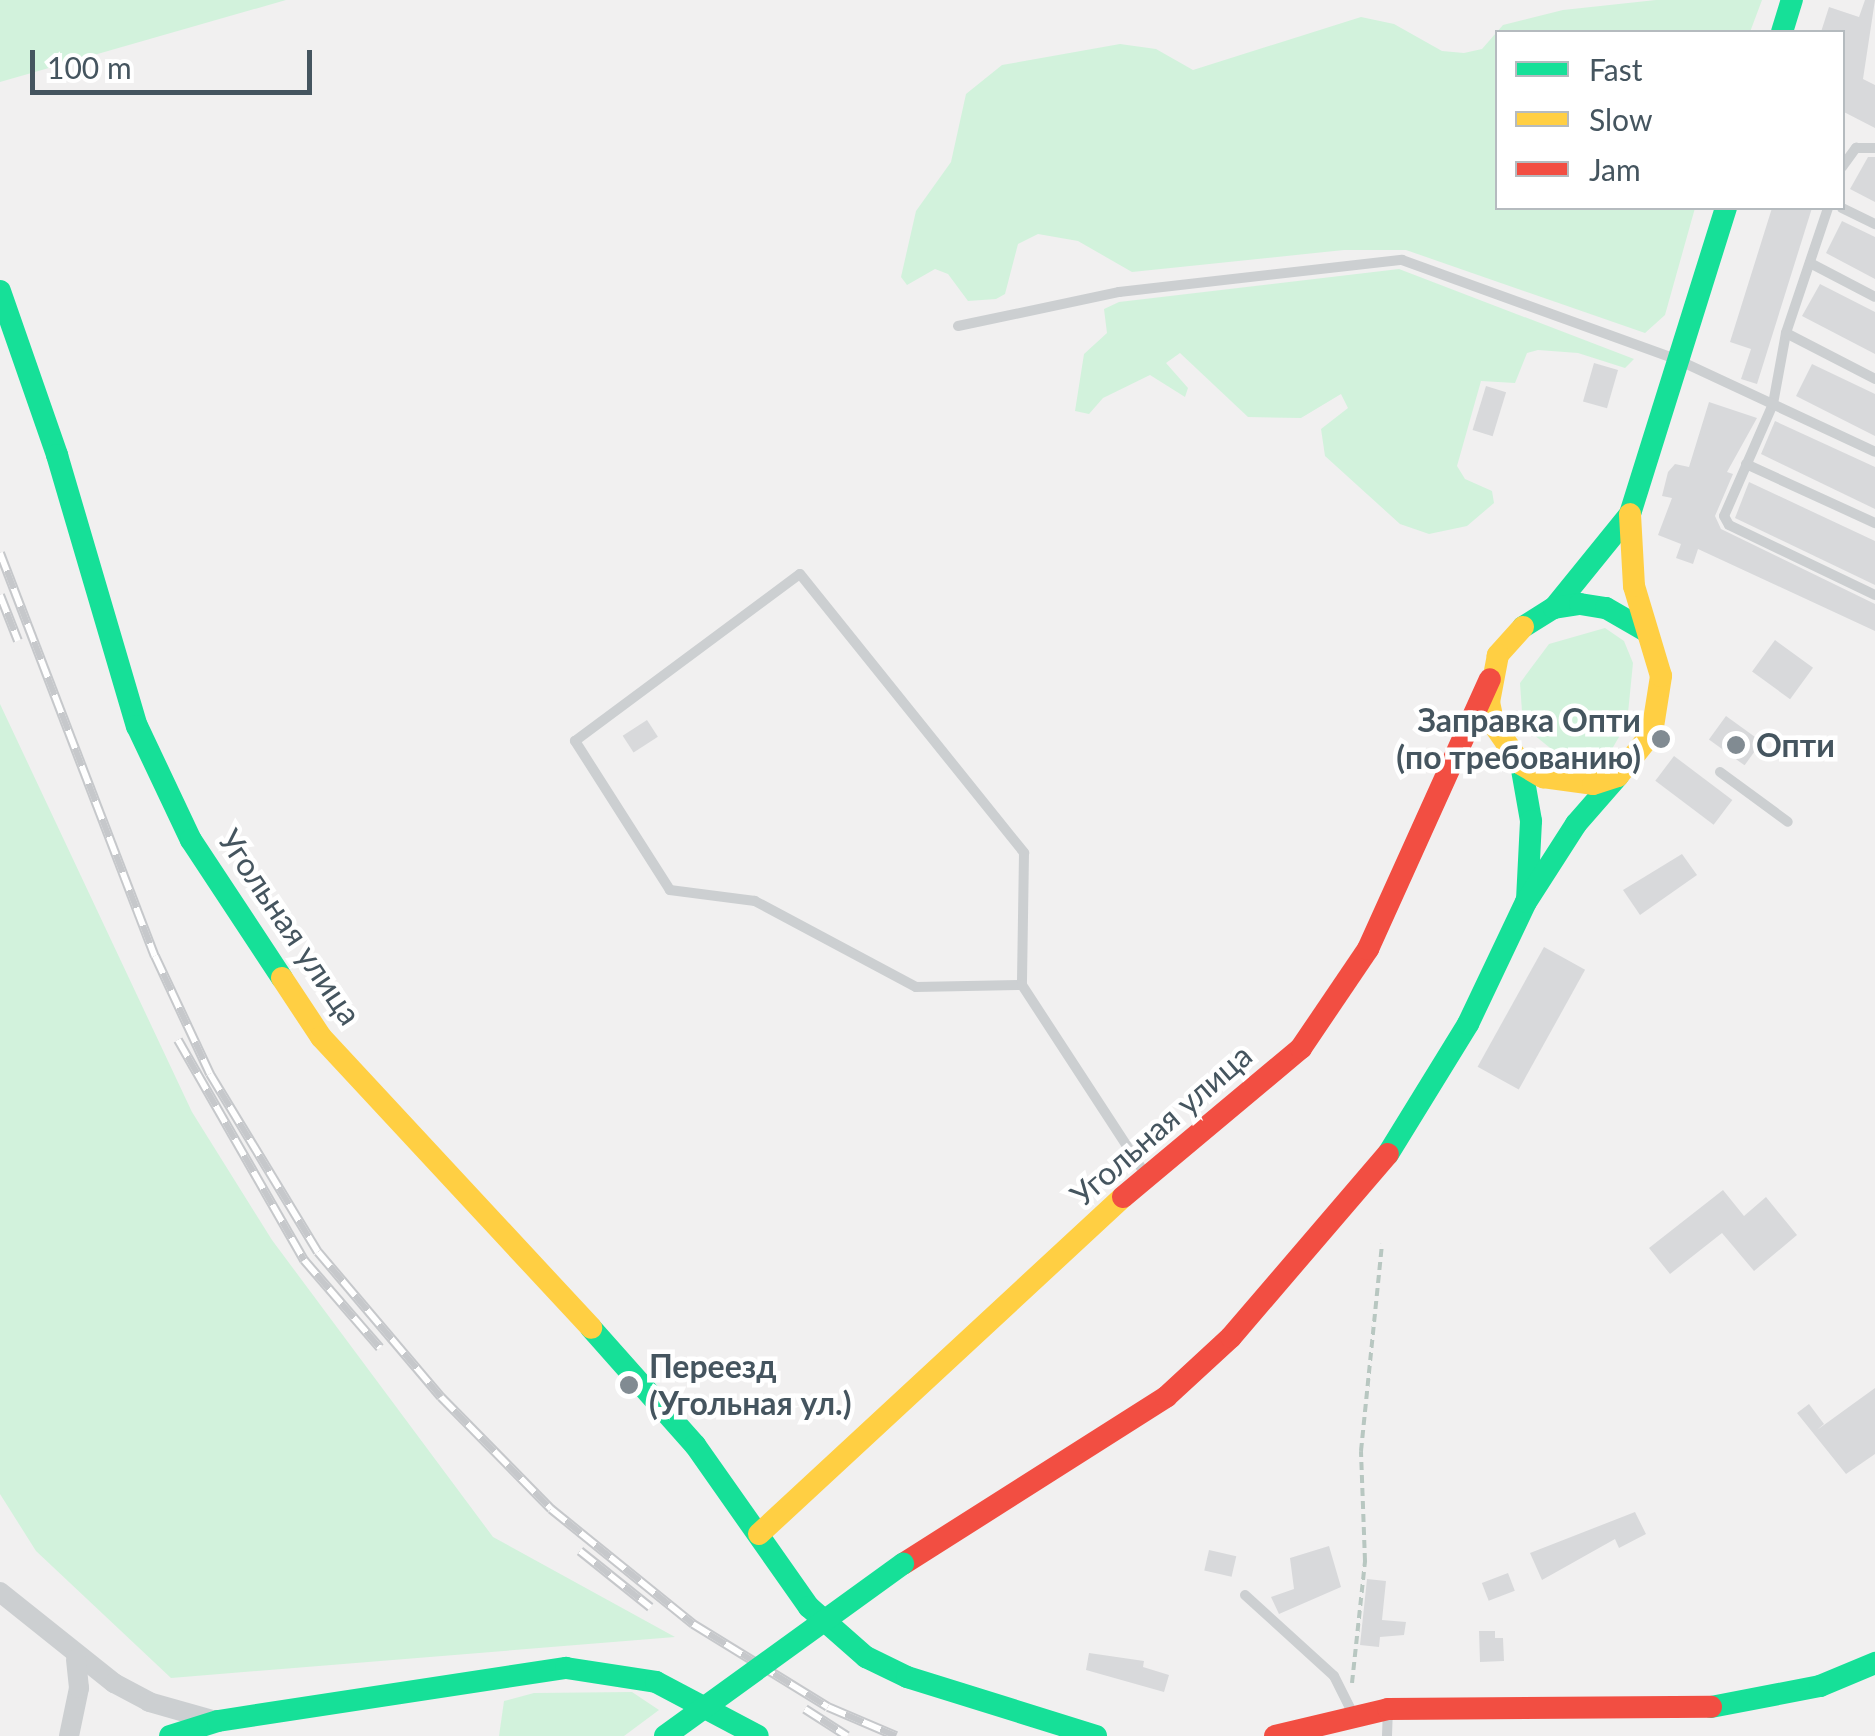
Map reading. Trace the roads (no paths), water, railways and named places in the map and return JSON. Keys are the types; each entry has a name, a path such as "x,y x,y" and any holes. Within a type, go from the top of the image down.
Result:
{"main road":[{"path":"1783,30 1792,0"},
{"path":"665,1736 903,1564 1166,1397 1230,1337 1391,1150 1468,1024 1526,902 1576,824 1618,776 1658,718 1660,676 1634,586 1630,514 1725,210"},
{"name":"Угольная улица","path":"0,291 57,455 137,726 229,904 321,1037 469,1189 695,1444 809,1607 866,1657 960,1697 1096,1736"},
{"path":"1526,902 1531,821 1521,764 1494,726 1490,679 1512,634 1554,608 1630,514"},
{"path":"1554,608 1606,608 1646,631"},
{"name":"Угольная улица","path":"758,1534 1146,1176 1300,1048 1368,949 1490,679"},
{"path":"1448,778 1482,762 1521,764 1568,784 1618,776"},
{"path":"1275,1736 1350,1705 1388,1709 1718,1707 1803,1691 1875,1664"},
{"path":"170,1736 218,1721 566,1668 656,1682 758,1736"}],"street":[{"path":"0,1592 76,1659 149,1702 218,1721"},
{"path":"69,1736 78,1688 76,1659"}],"lane":[{"path":"1845,163 1856,148 1875,148"},
{"path":"1845,209 1875,224"},
{"path":"1827,210 1786,334 1773,404 1724,511 1729,525 1875,596"},
{"path":"958,326 1119,292 1402,260 1678,360 1875,452"},
{"path":"1810,262 1875,296"},
{"path":"1786,334 1875,379"},
{"path":"1746,464 1875,523"},
{"path":"1022,986 916,987 756,901 670,890 575,740 800,574 1024,852 1022,986 1146,1176"},
{"path":"1720,772 1788,822"},
{"path":"1244,1595 1312,1652 1350,1705"},
{"path":"1387,1736 1388,1709"}],"railway":[{"path":"0,553 155,956 210,1074 318,1252 441,1397 551,1509 693,1624 828,1707 896,1736"},
{"path":"0,595 18,641"},
{"path":"178,1040 304,1260 380,1348"},
{"path":"580,1551 650,1607"},
{"path":"805,1709 847,1736"}],"place":[{"name":"Заправка Опти (по требованию)","path":"1661,739"},
{"name":"Опти","path":"1736,745"},
{"name":"Переезд (Угольная ул.)","path":"629,1385"}]}
